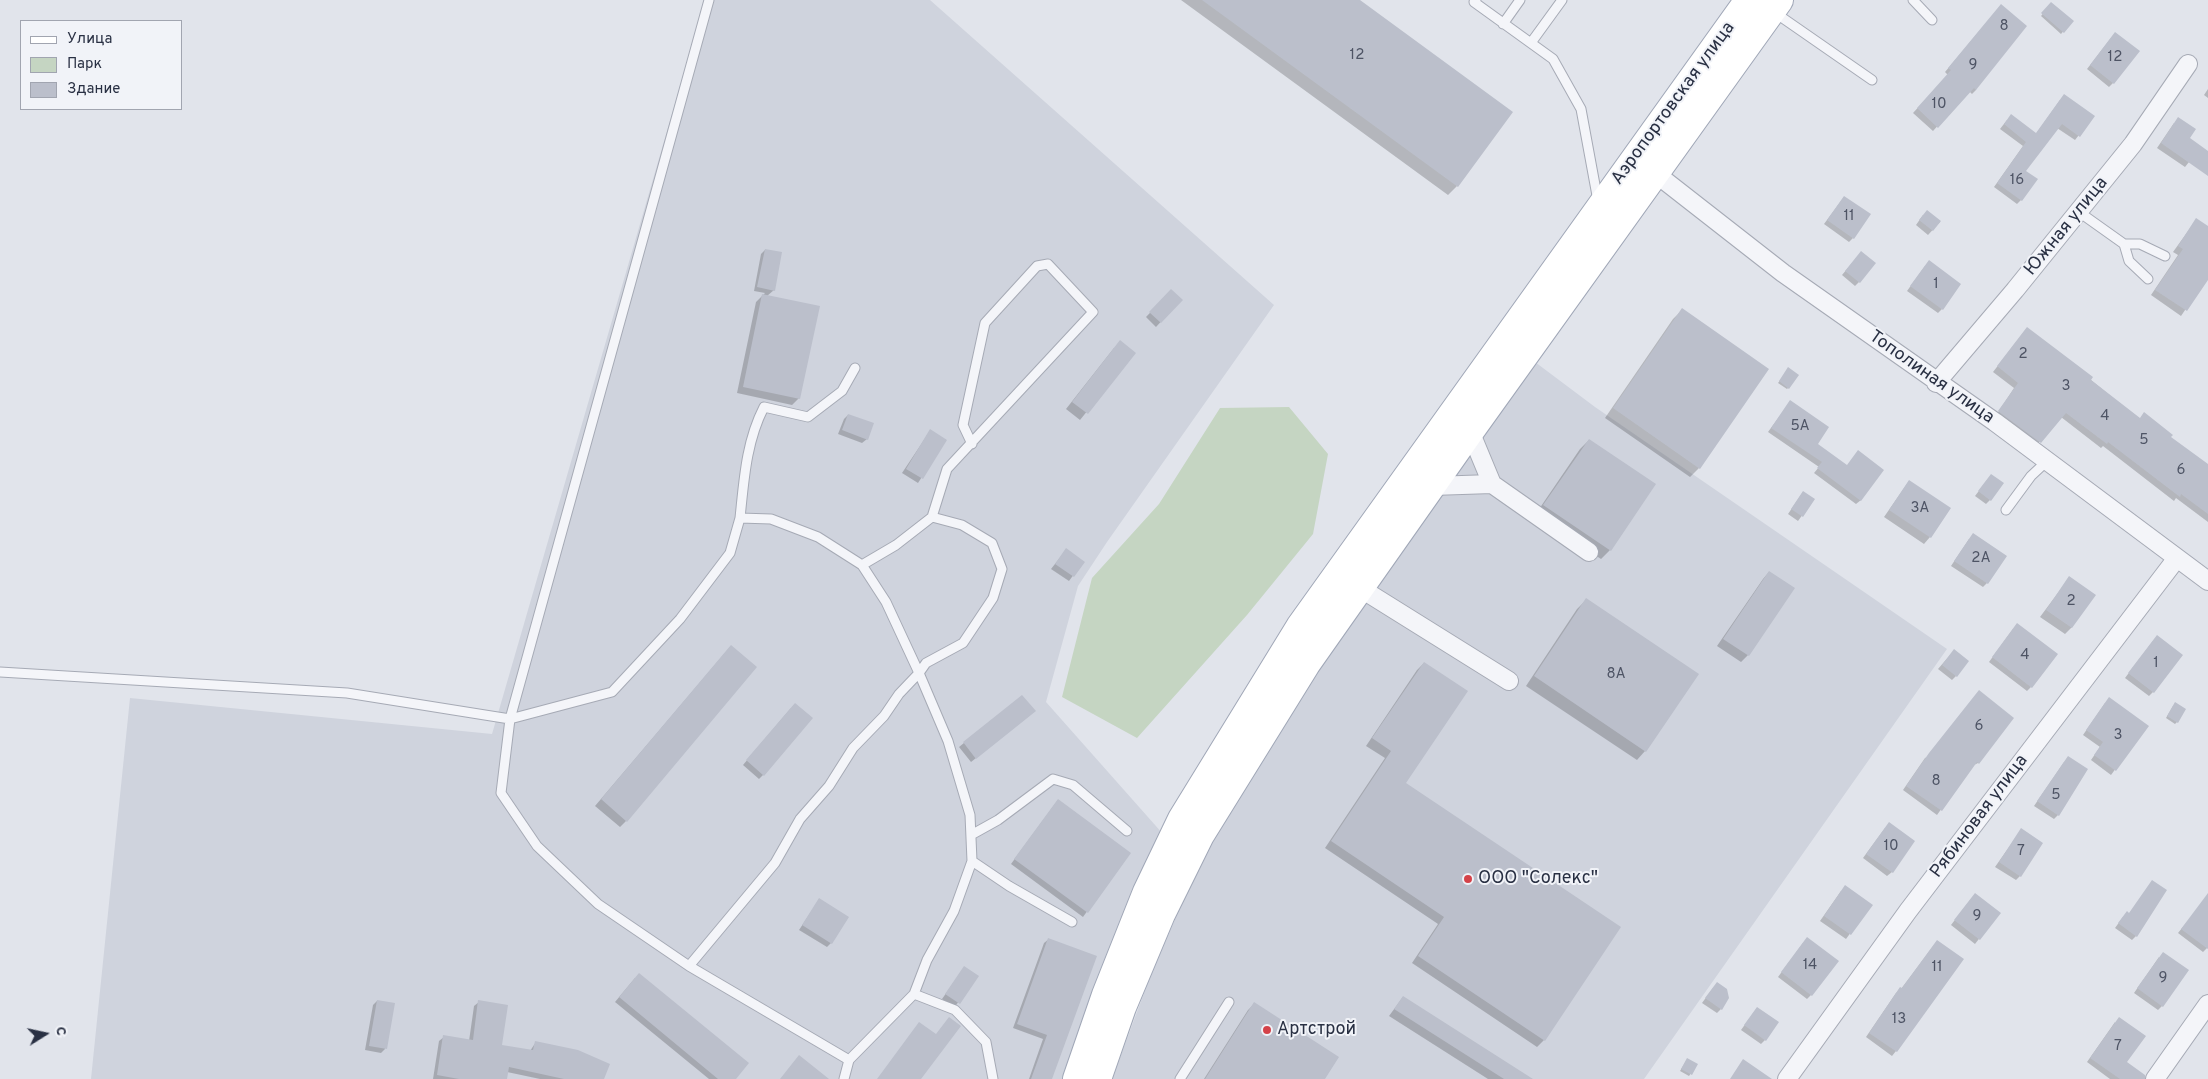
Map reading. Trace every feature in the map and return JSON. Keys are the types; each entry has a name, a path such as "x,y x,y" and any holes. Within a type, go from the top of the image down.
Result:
{"main road":[{"name":"Аэропортовская улица","path":"1097,1079 1122,1007 1161,914 1200,835 1306,664 1655,173 1767,4"},
{"name":"Аэропортовская улица","path":"1077,1079 1106,995 1147,892 1182,819 1300,627 1599,208 1767,4"}],"street":[{"name":"Южная улица","path":"1936,383 2079,212 2133,144 2188,64"},
{"name":"Тополиная улица","path":"1655,173 1783,273 2047,461 2208,581"},
{"path":"1470,431 1492,484 1589,552"},
{"path":"1432,486 1492,484"},
{"name":"Рябиновая улица","path":"1787,1079 1908,911 2177,558"},
{"path":"1360,588 1509,680"},
{"path":"2155,1079 2208,1004"}],"lane":[{"path":"709,0 510,719 500,793 537,846 598,904 689,966 849,1060"},
{"path":"1503,24 1520,0"},
{"path":"1533,40 1562,0"},
{"path":"1913,0 1932,20"},
{"path":"1474,1 1553,59 1581,109 1599,208"},
{"path":"1767,4 1872,80"},
{"path":"2079,212 2124,244 2140,244 2164,256"},
{"path":"2124,244 2129,261 2148,279"},
{"path":"862,565 896,545 932,517 947,469 972,444 1093,312 1048,264 1037,266 985,323 963,425 972,444"},
{"path":"0,672 347,693 510,719 612,692 680,618 730,553 740,518 745,469 754,427 764,407 808,417 842,391 855,368"},
{"path":"2006,510 2031,476 2047,461"},
{"path":"689,966 775,863 800,819 829,786 853,748 884,716 899,694 926,663 963,643 993,598 1002,569 992,542 962,525 932,517"},
{"path":"740,518 772,519 818,537 862,565 886,602 919,673 948,741 970,815 972,861 954,911 928,960 914,994 849,1060 844,1079"},
{"path":"971,835 998,820 1053,779 1073,785 1127,831"},
{"path":"972,861 1009,886 1072,922"},
{"path":"914,994 955,1010 986,1042 993,1079"},
{"path":"1180,1079 1230,1002"}],"shaded area":[{"path":"705,0 930,0 1274,305 1078,586 1046,702 1163,834 1074,1079 91,1079 130,698 492,734"},
{"path":"1535,362 1595,407 1947,649 1644,1079 1112,1079 1153,969 1214,831 1334,639"}],"green space":[{"path":"1289,407 1328,454 1313,534 1247,615 1137,738 1062,697 1092,578 1159,504 1220,408"}],"building":[{"path":"1202,0 1360,0 1513,112 1458,187"},
{"path":"2051,2 2074,21 2064,33 2041,13"},
{"path":"2001,4 2027,26 1976,90 1974,88 1938,128 1917,108 1951,70 1948,68"},
{"path":"2115,32 2140,51 2114,84 2090,65"},
{"path":"2064,94 2095,116 2080,137 2062,124 2026,171 2038,179 2022,201 1997,183 2026,142 2004,124 2011,114 2036,133"},
{"path":"2178,117 2196,129 2190,138 2208,151 2208,176 2161,143"},
{"path":"1844,196 1871,214 1854,239 1827,220"},
{"path":"1927,210 1941,221 1933,231 1919,220"},
{"path":"2196,218 2208,226 2208,280 2187,311 2155,290 2183,249 2178,246"},
{"path":"765,249 782,252 775,291 757,287"},
{"path":"1861,251 1876,263 1860,283 1845,271"},
{"path":"1929,260 1961,284 1943,310 1910,286"},
{"path":"1171,289 1183,300 1161,323 1149,312"},
{"path":"762,294 820,306 800,399 743,387"},
{"path":"1682,308 1769,369 1700,469 1613,408"},
{"path":"2027,327 2093,377 2091,380 2140,418 2144,412 2173,435 2171,437 2208,464 2208,514 2181,494 2180,497 2108,442 2107,444 2066,413 2041,443 1998,411 2018,383 1997,366"},
{"path":"1120,340 1136,353 1088,414 1072,402"},
{"path":"1788,367 1799,375 1789,389 1779,381"},
{"path":"1790,400 1829,427 1818,444 1847,465 1858,450 1884,470 1861,501 1817,468 1822,462 1771,428"},
{"path":"848,414 874,423 868,440 842,430"},
{"path":"930,429 947,440 923,479 906,469"},
{"path":"1589,439 1656,484 1611,551 1543,505"},
{"path":"1991,474 2004,483 1991,501 1978,491"},
{"path":"1909,480 1951,508 1931,538 1889,510"},
{"path":"1803,491 1815,499 1803,517 1791,509"},
{"path":"1973,533 2007,556 1988,584 1954,561"},
{"path":"1066,548 1085,562 1074,577 1055,564"},
{"path":"1769,571 1795,588 1749,656 1723,639"},
{"path":"2069,576 2096,595 2072,628 2046,610"},
{"path":"1586,598 1699,674 1646,752 1534,676"},
{"path":"2017,623 2058,654 2032,688 1992,657"},
{"path":"2157,635 2183,655 2154,693 2128,673"},
{"path":"731,645 757,667 627,822 601,799"},
{"path":"1954,649 1969,661 1957,677 1942,665"},
{"name":"ООО \"Солекс\"","path":"1424,662 1468,691 1406,783 1621,927 1545,1041 1418,956 1444,917 1331,841 1391,751 1372,738"},
{"path":"1979,690 2014,718 1979,764 1977,762 1942,811 1906,786 1929,753"},
{"path":"1022,695 1036,711 976,759 963,742"},
{"path":"2109,697 2149,726 2116,771 2094,755 2103,742 2086,730"},
{"path":"2175,702 2186,709 2178,723 2167,716"},
{"path":"795,703 813,718 764,776 746,760"},
{"path":"2068,756 2088,769 2059,816 2037,801"},
{"path":"1058,799 1131,853 1088,913 1014,859"},
{"path":"1889,822 1915,841 1893,873 1866,854"},
{"path":"2021,828 2043,843 2021,877 1999,862"},
{"path":"2152,880 2167,890 2137,937 2118,923 2127,911 2129,913"},
{"path":"1845,885 1873,905 1851,935 1824,916"},
{"path":"1975,893 2001,913 1980,940 1954,920"},
{"path":"2208,893 2208,949 2181,929"},
{"path":"819,898 849,917 832,944 802,925"},
{"path":"1807,937 1839,961 1812,996 1781,972"},
{"path":"1048,938 1097,956 1052,1079 1031,1079 1047,1035 1017,1024"},
{"path":"1937,940 1964,959 1897,1052 1869,1033 1900,987 1902,988"},
{"path":"2163,952 2189,970 2163,1007 2137,988"},
{"path":"964,966 979,976 960,1004 945,994"},
{"path":"639,973 749,1063 736,1079 718,1079 619,997"},
{"path":"1717,982 1727,989 1729,998 1722,1010 1705,998"},
{"path":"1403,996 1533,1079 1504,1079 1394,1009"},
{"path":"377,1000 395,1003 387,1049 369,1046"},
{"path":"478,1000 508,1005 502,1045 533,1050 535,1041 578,1050 610,1064 604,1079 564,1079 509,1067 507,1079 459,1079 437,1075 443,1035 473,1040"},
{"name":"Артстрой","path":"1254,1002 1339,1057 1325,1079 1205,1079"},
{"path":"1757,1007 1779,1022 1766,1041 1744,1025"},
{"path":"949,1017 961,1026 921,1079 877,1079 919,1022 936,1034"},
{"path":"2119,1017 2146,1036 2127,1062 2145,1075 2145,1079 2120,1079 2090,1058"},
{"path":"799,1055 829,1079 780,1079"},
{"path":"1687,1058 1698,1064 1692,1075 1681,1069"},
{"path":"1743,1059 1772,1079 1730,1079"}],"place":[{"name":"ООО \"Солекс\"","path":"1468,879"},
{"name":"Артстрой","path":"1267,1030"}]}
